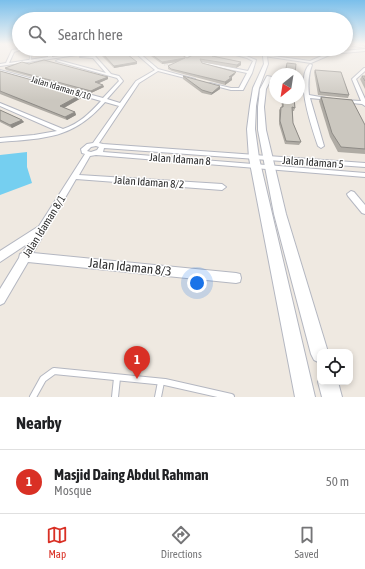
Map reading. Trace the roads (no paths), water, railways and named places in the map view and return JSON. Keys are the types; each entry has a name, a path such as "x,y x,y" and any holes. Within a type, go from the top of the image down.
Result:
{"main road":[{"path":"265,63 265,69 256,88 251,129 280,214 319,349"},
{"path":"262,162 306,397"},
{"path":"329,385 332,397"}],"street":[{"path":"0,65 18,63"},
{"path":"0,140 38,137 63,131 87,118 121,81 120,79 110,75 61,63"},
{"path":"99,63 110,75"},
{"path":"149,63 157,70 238,90 243,87 254,63"},
{"path":"202,63 250,73"},
{"path":"309,63 307,69 307,96 321,146"},
{"path":"307,96 364,104 354,79 365,69"},
{"path":"98,145 137,82 157,70"},
{"name":"Jalan Idaman 8/10","path":"0,71 122,105"},
{"path":"0,104 63,131"},
{"path":"98,145 101,150 93,153 84,152 84,149 87,146 98,145"},
{"name":"Jalan Idaman 8","path":"98,145 171,155"},
{"name":"Jalan Idaman 8","path":"93,153 171,155 262,162"},
{"name":"Jalan Idaman 8/1","path":"0,299 42,227 93,153"},
{"name":"Jalan Idaman 5","path":"262,162 365,166"},
{"name":"Jalan Idaman 5","path":"262,162 365,175"},
{"name":"Jalan Idaman 8/2","path":"76,177 222,187"},
{"path":"351,194 365,211"},
{"path":"0,257 42,227"},
{"name":"Jalan Idaman 8/3","path":"24,257 236,278"}],"lane":[{"path":"33,397 39,383 46,374 54,371 161,382 231,397"},
{"path":"115,397 117,378"},
{"path":"158,397 161,382"}],"water":[{"path":"27,152 27,167 32,183 0,195 0,155"}],"place":[{"name":"Masjid Daing Abdul Rahman","path":"137,379"}]}
